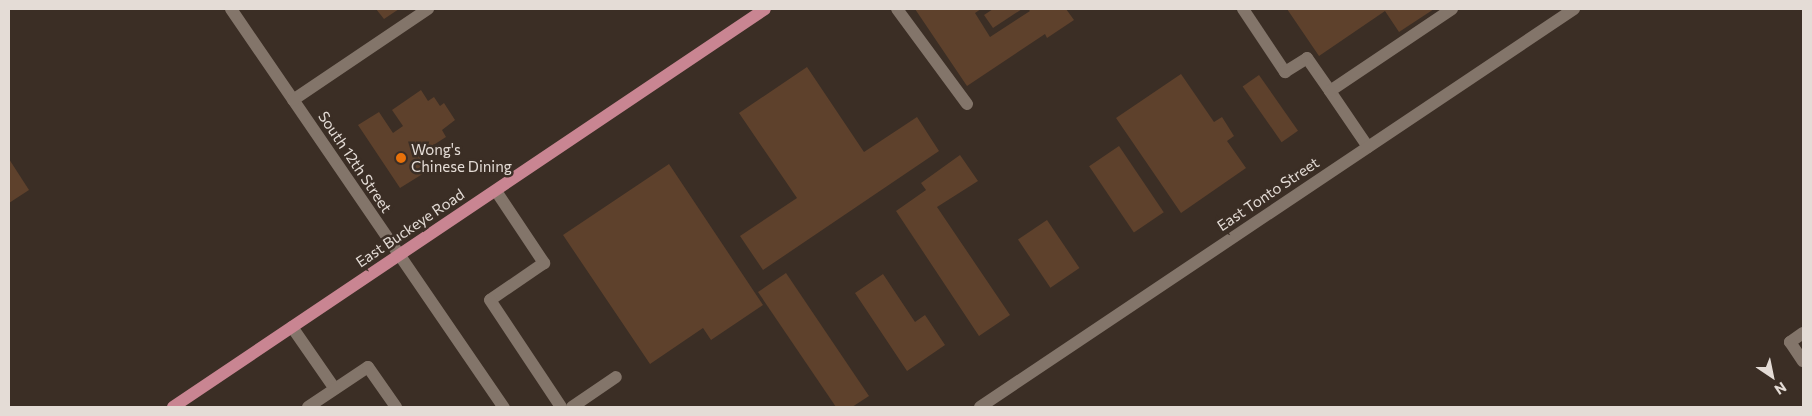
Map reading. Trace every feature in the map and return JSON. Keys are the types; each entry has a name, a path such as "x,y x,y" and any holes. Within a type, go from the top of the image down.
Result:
{"main road":[{"name":"East Buckeye Road","path":"173,407 765,9"}],"street":[{"name":"South 12th Street","path":"231,9 504,407"},
{"path":"293,100 428,9"},
{"path":"898,9 967,104"},
{"path":"1244,9 1285,72 1307,58 1368,147"},
{"path":"1330,91 1452,9"},
{"name":"East Tonto Street","path":"980,407 1574,9"},
{"path":"496,190 544,263 490,300 561,407"},
{"path":"292,327 335,389"},
{"path":"1803,333 1790,342 1803,361"},
{"path":"308,407 368,367 396,407"},
{"path":"572,407 616,377"}],"building":[{"path":"376,9 399,9 384,19"},
{"path":"915,9 981,9 975,13 990,37 1030,11 1028,9 1066,9 1074,20 1047,38 1045,34 967,86"},
{"path":"993,9 1022,9 993,28 984,15"},
{"path":"1287,9 1434,9 1399,32 1385,11 1319,56"},
{"path":"807,67 864,152 917,117 939,151 763,270 740,236 797,198 739,113"},
{"path":"1181,74 1214,122 1222,117 1234,136 1227,141 1246,168 1181,213 1116,118"},
{"path":"1259,75 1298,131 1282,142 1243,86"},
{"path":"421,90 428,101 434,97 440,106 444,103 455,120 442,130 446,137 424,151 420,144 414,148 429,170 400,188 358,125 379,112 393,133 403,126 392,110"},
{"path":"1119,146 1164,212 1134,232 1089,166"},
{"path":"960,155 978,181 937,207 1010,315 979,336 896,211 926,190 921,183"},
{"path":"9,159 29,190 9,203"},
{"path":"669,164 763,305 711,340 703,328 650,364 563,235"},
{"path":"1047,220 1079,268 1050,288 1018,240"},
{"path":"786,273 869,396 852,407 836,407 758,292"},
{"path":"883,274 915,322 925,315 945,345 907,371 855,293"}],"place":[{"name":"Wong's Chinese Dining","path":"401,158"}]}
